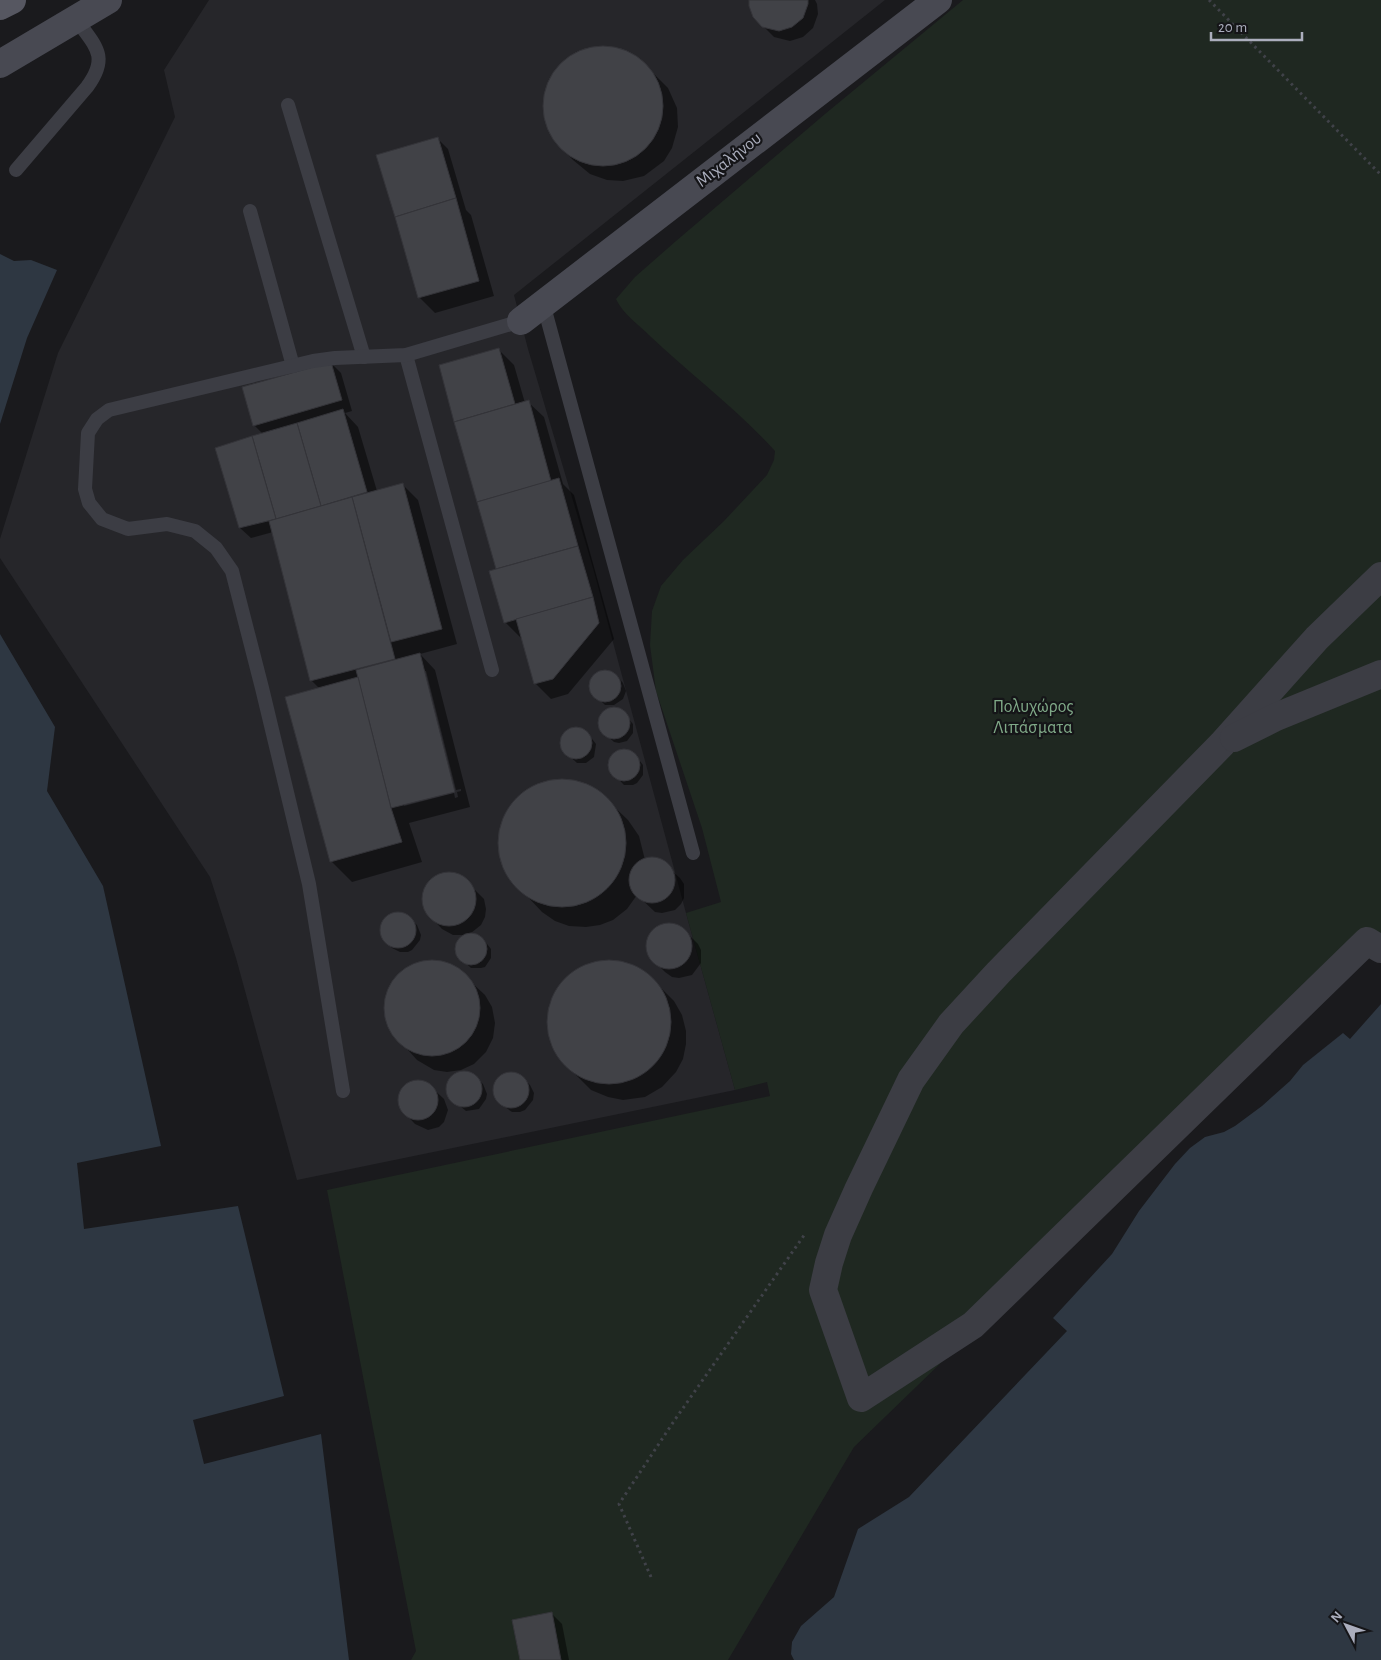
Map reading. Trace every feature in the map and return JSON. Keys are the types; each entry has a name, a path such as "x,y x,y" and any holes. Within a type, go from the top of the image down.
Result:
{"main road":[{"path":"0,6 12,0"}],"street":[{"path":"0,64 108,0"},
{"name":"Μιχαλήνου","path":"521,321 938,0"},
{"path":"1381,576 1317,638 1222,744 998,973 951,1024 911,1080 838,1235 823,1290 861,1398 973,1325 1367,941 1381,949"},
{"path":"1222,744 1276,717 1381,674"}],"lane":[{"path":"16,170 87,87 99,66 99,55 76,19"},
{"path":"288,105 364,357"},
{"path":"250,211 294,366"},
{"path":"543,303 693,853"},
{"path":"343,1090 309,884 232,571 216,548 195,532 167,524 128,529 102,519 89,503 85,489 88,433 97,419 109,410 335,358 406,355 521,321"},
{"path":"406,355 492,670"}],"path":[{"path":"1209,0 1381,175"}],"shaded area":[{"path":"209,0 885,0 514,295 528,349 593,568 735,1090 297,1180 236,958 210,877 0,558 0,539 58,353 175,117 164,70"}],"green space":[{"name":"Πολυχώρος Λιπάσματα","path":"963,0 1381,0 1381,958 1366,951 854,1447 728,1660 411,1660 416,1651 327,1190 770,1096 767,1082 735,1090 686,913 721,902 702,828 656,691 650,645 652,611 661,586 683,560 724,521 767,475 774,460 775,451 730,406 631,319 616,299 635,277 676,241"}],"water":[{"path":"0,254 14,261 31,260 57,270 27,338 0,424"},
{"path":"0,634 55,727 47,791 103,886 161,1146 77,1163 84,1229 238,1206 284,1396 193,1420 204,1464 321,1434 349,1660 0,1660"},
{"path":"1381,1004 1381,1660 794,1660 791,1654 792,1642 801,1626 834,1597 858,1529 909,1497 1067,1331 1053,1318 1112,1254 1139,1211 1175,1164 1190,1148 1205,1137 1224,1132 1262,1106 1290,1081 1303,1065 1343,1033 1350,1039"}],"building":[{"path":"749,0 808,0 808,4 803,18 792,27 779,31 762,27 753,17"},
{"path":"603,46 615,47 626,51 636,56 645,64 653,73 658,83 662,94 662,118 658,129 653,139 645,148 636,156 626,161 615,165 603,166 591,165 580,161 570,156 561,148 553,139 548,129 544,118 543,106 544,94 548,83 553,73 561,64 570,56 580,51 591,47"},
{"path":"438,137 456,198 395,217 376,155"},
{"path":"456,198 479,281 418,298 395,217"},
{"path":"499,348 515,404 454,422 439,365"},
{"path":"331,362 342,400 253,426 242,387"},
{"path":"529,400 551,481 477,502 454,422"},
{"path":"343,409 367,492 321,506 297,423"},
{"path":"297,423 321,506 276,519 252,436"},
{"path":"252,436 276,519 239,528 215,448"},
{"path":"559,478 578,546 496,569 477,502"},
{"path":"403,483 442,629 391,642 352,497"},
{"path":"352,497 395,659 310,681 269,521"},
{"path":"578,546 593,597 504,623 489,571"},
{"path":"593,597 599,623 553,679 534,684 516,619"},
{"path":"420,653 455,792 391,808 356,670"},
{"path":"605,670 616,675 621,686 616,697 605,702 594,697 589,686 594,675"},
{"path":"358,677 391,808 402,842 330,862 285,697"},
{"path":"614,707 620,708 625,712 629,717 629,729 625,734 620,738 614,739 608,738 603,734 599,729 598,723 599,717 603,712 608,708"},
{"path":"576,727 587,732 592,743 587,754 576,759 565,754 560,743 565,732"},
{"path":"624,749 630,750 635,754 639,759 639,771 635,776 630,780 624,781 618,780 613,776 609,771 608,765 609,759 613,754 618,750"},
{"path":"562,779 586,784 607,798 621,819 626,843 621,867 607,888 586,902 562,907 538,902 517,888 503,867 498,843 503,819 517,798 538,784"},
{"path":"652,857 665,861 671,867 675,880 671,893 665,899 652,903 639,899 633,893 629,880 633,867 639,861"},
{"path":"444,872 454,872 464,876 472,884 476,899 472,914 464,922 454,926 444,926 434,922 426,914 422,904 422,894 426,884 434,876"},
{"path":"398,912 405,913 411,917 415,923 415,937 411,943 405,947 398,948 391,947 385,943 381,937 380,930 381,923 385,917 391,913"},
{"path":"669,923 682,927 688,933 692,946 688,959 682,965 669,969 656,965 650,959 646,946 650,933 656,927"},
{"path":"471,933 482,938 487,949 482,960 471,965 460,960 455,949 460,938"},
{"path":"432,960 450,964 466,974 476,990 480,1008 476,1026 466,1042 450,1052 432,1056 414,1052 398,1042 388,1026 384,1008 388,990 398,974 414,964"},
{"path":"609,960 633,964 653,978 667,998 671,1022 667,1046 653,1066 633,1080 609,1084 585,1080 565,1066 551,1046 547,1022 551,998 565,978 585,964"},
{"path":"464,1071 471,1072 477,1076 481,1082 481,1096 477,1102 471,1106 464,1107 457,1106 451,1102 447,1096 446,1089 447,1082 451,1076 457,1072"},
{"path":"511,1072 518,1073 524,1077 528,1083 528,1097 524,1103 518,1107 511,1108 504,1107 498,1103 494,1097 493,1090 494,1083 498,1077 504,1073"},
{"path":"422,1080 429,1083 435,1089 438,1100 437,1108 429,1117 422,1120 414,1120 407,1117 399,1108 398,1096 401,1089 410,1081"},
{"path":"552,1612 561,1660 520,1660 512,1620"}]}
